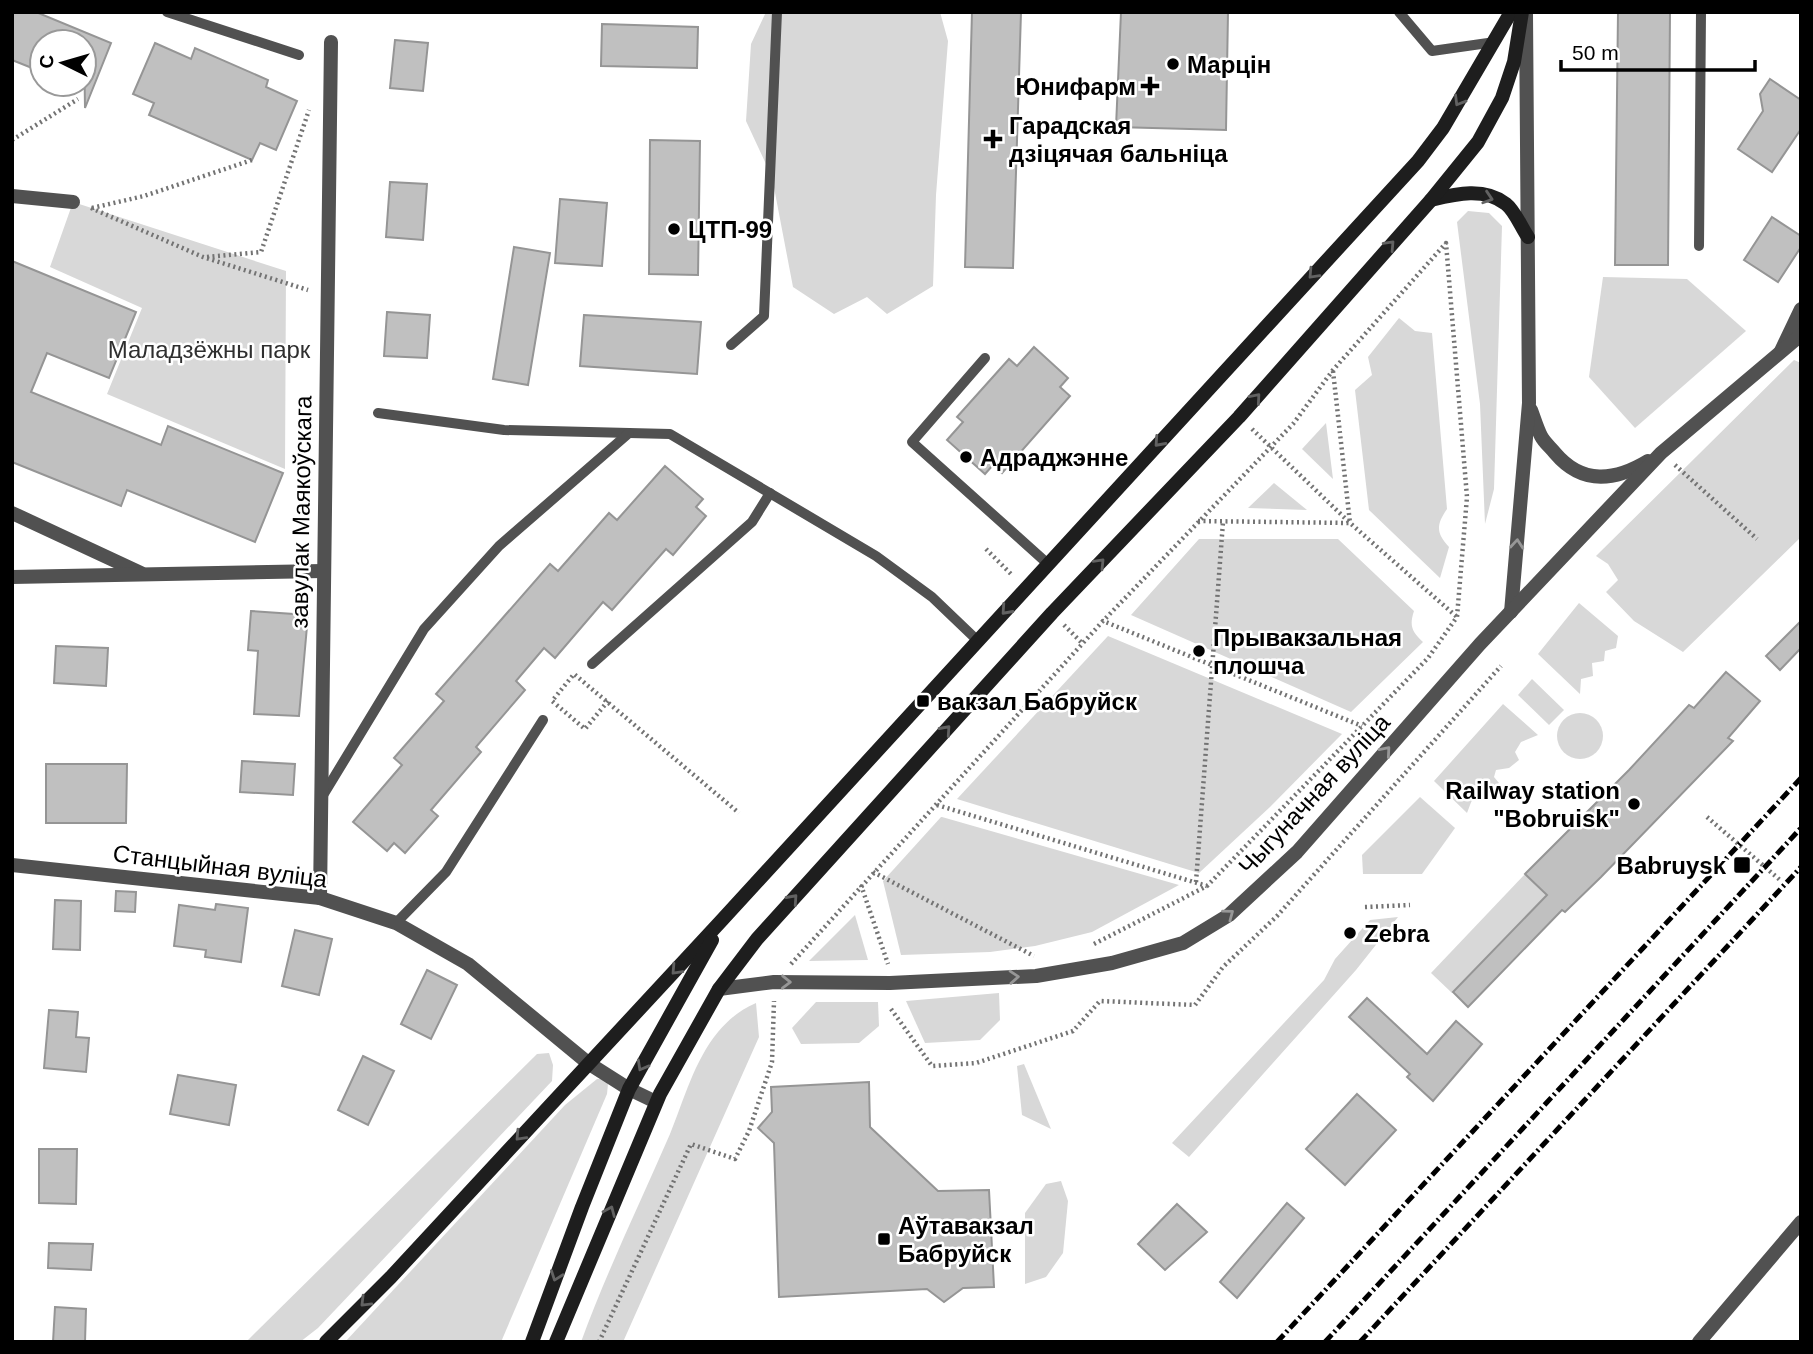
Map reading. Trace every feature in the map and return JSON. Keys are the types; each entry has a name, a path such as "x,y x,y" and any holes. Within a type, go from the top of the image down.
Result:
{"main road":[{"path":"326,1342 391,1277 722,920 1418,161 1443,128 1511,12"},
{"path":"556,1342 656,1102 719,989 766,928 1052,613 1239,417 1431,201 1478,142 1502,98 1514,62 1524,12"},
{"path":"1431,201 1460,193 1485,195 1507,205 1528,237"},
{"path":"532,1342 629,1089 722,920"}],"street":[{"path":"1511,612 1529,403 1524,12"},
{"name":"завулак Маякоўскага","path":"320,898 331,43"},
{"path":"12,196 73,202"},
{"path":"1781,351 1801,309"},
{"name":"Чыгуначная вуліца","path":"719,989 774,982 890,983 1036,976 1112,963 1182,943 1229,915 1297,852 1511,612 1661,453 1801,335"},
{"path":"1529,403 1542,438 1563,463 1575,471 1612,477 1633,470 1661,453"},
{"path":"12,513 145,575"},
{"path":"12,577 323,571"},
{"name":"Станцыйная вуліца","path":"12,865 320,898 396,923 468,964 588,1063 629,1089 656,1102"},
{"path":"1699,1342 1801,1222"}],"lane":[{"path":"167,12 299,55"},
{"path":"731,345 764,316 777,12"},
{"path":"1399,12 1432,51 1495,42"},
{"path":"1699,246 1701,12"},
{"path":"985,358 912,442 1048,564"},
{"path":"378,413 504,430 670,434 876,556 932,597 978,640"},
{"path":"321,798 424,629 499,546 629,433"},
{"path":"592,664 752,522 770,493"},
{"path":"396,923 446,872 543,720"}],"path":[{"path":"12,140 78,99"},
{"path":"203,257 261,252 312,102"},
{"path":"91,208 145,196 252,160"},
{"path":"73,202 203,257 326,296"},
{"path":"599,1342 691,1143 734,1158 749,1131 772,1062 774,982 1103,621 1293,424 1333,370 1446,243 1467,497 1457,617 1428,658 1207,886 1088,946"},
{"path":"1333,370 1350,523"},
{"path":"1270,447 1350,523 1457,617"},
{"path":"1661,453 1758,539"},
{"path":"1197,521 1350,523"},
{"path":"1196,883 1223,522"},
{"path":"1103,621 1362,726"},
{"path":"891,1009 932,1066 976,1063 1073,1031 1100,1001 1195,1005 1223,967 1277,916 1501,666"},
{"path":"608,701 584,729 552,701 574,674 608,701 739,813"},
{"path":"937,805 1207,886"},
{"path":"1707,817 1780,880"},
{"path":"873,872 1036,958 1024,958"},
{"path":"861,885 889,969"},
{"path":"1365,907 1410,905"}],"green space":[{"path":"766,12 940,12 948,41 936,195 933,286 887,314 867,297 834,314 793,287 772,177 746,121 751,44"},
{"name":"Маладзёжны парк","path":"73,202 286,271 285,469 107,394 142,308 50,267"},
{"path":"1468,211 1489,213 1502,226 1494,489 1485,524 1480,404 1457,222"},
{"path":"1603,277 1687,279 1746,331 1635,428 1589,377"},
{"path":"1399,318 1415,331 1432,333 1447,509 1439,529 1449,547 1440,578 1369,510 1355,390 1372,375 1368,357"},
{"path":"1794,360 1801,363 1801,537 1683,652 1634,621 1606,592 1618,580 1608,564 1596,556"},
{"path":"1326,423 1333,479 1302,449"},
{"path":"1274,483 1307,510 1248,508"},
{"path":"1199,539 1338,539 1414,611 1412,628 1423,642 1351,712 1131,615"},
{"path":"1579,603 1618,636 1616,648 1605,651 1604,661 1592,663 1593,676 1581,679 1580,694 1538,654"},
{"path":"1108,636 1342,734 1270,807 1199,873 957,799"},
{"path":"1532,679 1564,710 1549,725 1518,695"},
{"path":"1503,704 1538,735 1521,742 1515,752 1519,760 1509,768 1496,770 1494,777 1499,783 1489,792 1476,795 1467,813 1434,781"},
{"path":"1580,713 1596,720 1603,736 1596,752 1580,759 1564,752 1557,736 1564,720"},
{"path":"1420,797 1455,828 1422,874 1363,874 1362,855"},
{"path":"941,817 1179,885 1092,932 1035,946 990,952 901,955 883,881"},
{"path":"1525,874 1547,895 1452,993 1431,973"},
{"path":"855,915 868,960 809,961"},
{"path":"1398,917 1356,970 1189,1157 1172,1143 1324,980 1335,959 1370,920"},
{"path":"999,993 1000,1020 980,1040 925,1043 906,1001"},
{"path":"816,1002 878,1002 879,1026 859,1043 801,1044 792,1028"},
{"path":"756,1003 759,1037 623,1342 581,1342 702,1055 726,1023"},
{"path":"549,1053 553,1065 552,1081 318,1328 300,1342 246,1342 537,1054"},
{"path":"1024,1064 1051,1129 1022,1115 1017,1066"},
{"path":"597,1079 603,1079 608,1084 607,1094 501,1342 345,1342 565,1105"},
{"path":"1061,1181 1068,1201 1063,1253 1046,1277 1025,1284 1025,1213 1046,1184"}],"building":[{"path":"12,12 36,12 75,28 28,28 28,66 12,60"},
{"name":"Гарадская дзіцячая бальніца","path":"972,12 1021,12 1013,268 965,267"},
{"name":"Марцін","path":"1121,12 1228,12 1226,130 1116,127"},
{"path":"1618,12 1670,12 1668,265 1615,265"},
{"path":"602,24 698,27 697,68 601,66"},
{"path":"98,38 111,43 98,76"},
{"path":"395,40 428,43 423,91 390,88"},
{"path":"155,43 191,59 195,48 268,80 266,87 297,101 276,150 260,143 252,160 149,115 154,103 133,94"},
{"path":"1770,79 1801,100 1801,129 1772,172 1738,149 1763,111 1760,94"},
{"name":"ЦТП-99","path":"650,140 700,141 698,275 649,274"},
{"path":"390,182 427,184 423,240 386,237"},
{"path":"560,199 607,203 602,266 555,263"},
{"path":"1772,217 1801,236 1801,247 1778,282 1744,260"},
{"path":"514,247 550,253 528,385 493,379"},
{"path":"12,261 136,312 109,378 47,353 31,392 161,445 168,426 283,473 255,542 127,490 121,506 12,462"},
{"path":"387,312 430,315 427,358 384,356"},
{"path":"584,315 701,322 697,374 580,366"},
{"path":"1034,347 1068,378 1060,387 1070,396 1002,473 993,465 985,474 947,440 963,422 957,417 1009,359 1017,366"},
{"path":"665,466 703,499 696,507 706,516 673,555 666,549 612,610 603,602 555,658 544,648 516,681 525,690 476,747 481,752 431,810 438,816 405,853 394,843 387,851 353,822 402,765 394,758 444,701 436,694 550,564 558,571 609,513 617,520"},
{"path":"251,611 308,615 299,716 254,714 258,651 248,650"},
{"path":"1801,621 1801,648 1780,670 1766,656"},
{"path":"56,646 108,648 106,686 54,683"},
{"path":"1726,672 1760,701 1728,738 1733,741 1601,877 1565,912 1562,910 1468,1007 1453,992 1547,895 1525,874 1629,770 1689,705 1694,708"},
{"path":"242,761 295,764 293,795 240,792"},
{"path":"46,764 127,764 126,823 46,823"},
{"path":"116,891 136,892 135,912 115,911"},
{"path":"55,900 81,901 80,950 53,949"},
{"path":"216,904 248,908 241,962 205,957 206,950 174,946 179,905 215,910"},
{"path":"295,930 332,939 319,995 282,986"},
{"path":"427,970 457,985 431,1039 401,1024"},
{"path":"1367,998 1427,1054 1456,1021 1482,1044 1433,1101 1407,1077 1410,1074 1349,1017"},
{"path":"49,1010 78,1012 76,1037 89,1038 86,1072 44,1068"},
{"path":"363,1056 394,1071 368,1125 338,1110"},
{"path":"178,1075 236,1085 229,1125 170,1114"},
{"name":"Аўтавакзал Бабруйск","path":"869,1082 870,1127 938,1191 989,1190 994,1287 963,1288 944,1302 927,1289 779,1297 774,1143 758,1128 772,1112 771,1087"},
{"path":"1357,1094 1396,1130 1345,1185 1306,1149"},
{"path":"39,1149 77,1149 76,1204 39,1203"},
{"path":"1287,1203 1304,1218 1237,1298 1220,1282"},
{"path":"1177,1204 1207,1232 1165,1270 1138,1244"},
{"path":"49,1243 93,1244 91,1270 48,1268"},
{"path":"55,1307 86,1309 85,1342 53,1342"}],"railway":[{"path":"1277,1342 1801,778"},
{"path":"1325,1342 1801,828"},
{"path":"1360,1342 1801,867"}],"place":[{"name":"Марцін","path":"1173,64"},
{"name":"Юнифарм","path":"1150,86"},
{"name":"Гарадская дзіцячая бальніца","path":"993,139"},
{"name":"ЦТП-99","path":"674,229"},
{"name":"Адраджэнне","path":"966,457"},
{"name":"Прывакзальная плошча","path":"1199,651"},
{"name":"вакзал Бабруйск","path":"923,701"},
{"name":"Railway station \"Bobruisk\"","path":"1634,804"},
{"name":"Babruysk","path":"1742,865"},
{"name":"Zebra","path":"1350,933"},
{"name":"Аўтавакзал Бабруйск","path":"884,1239"}]}
